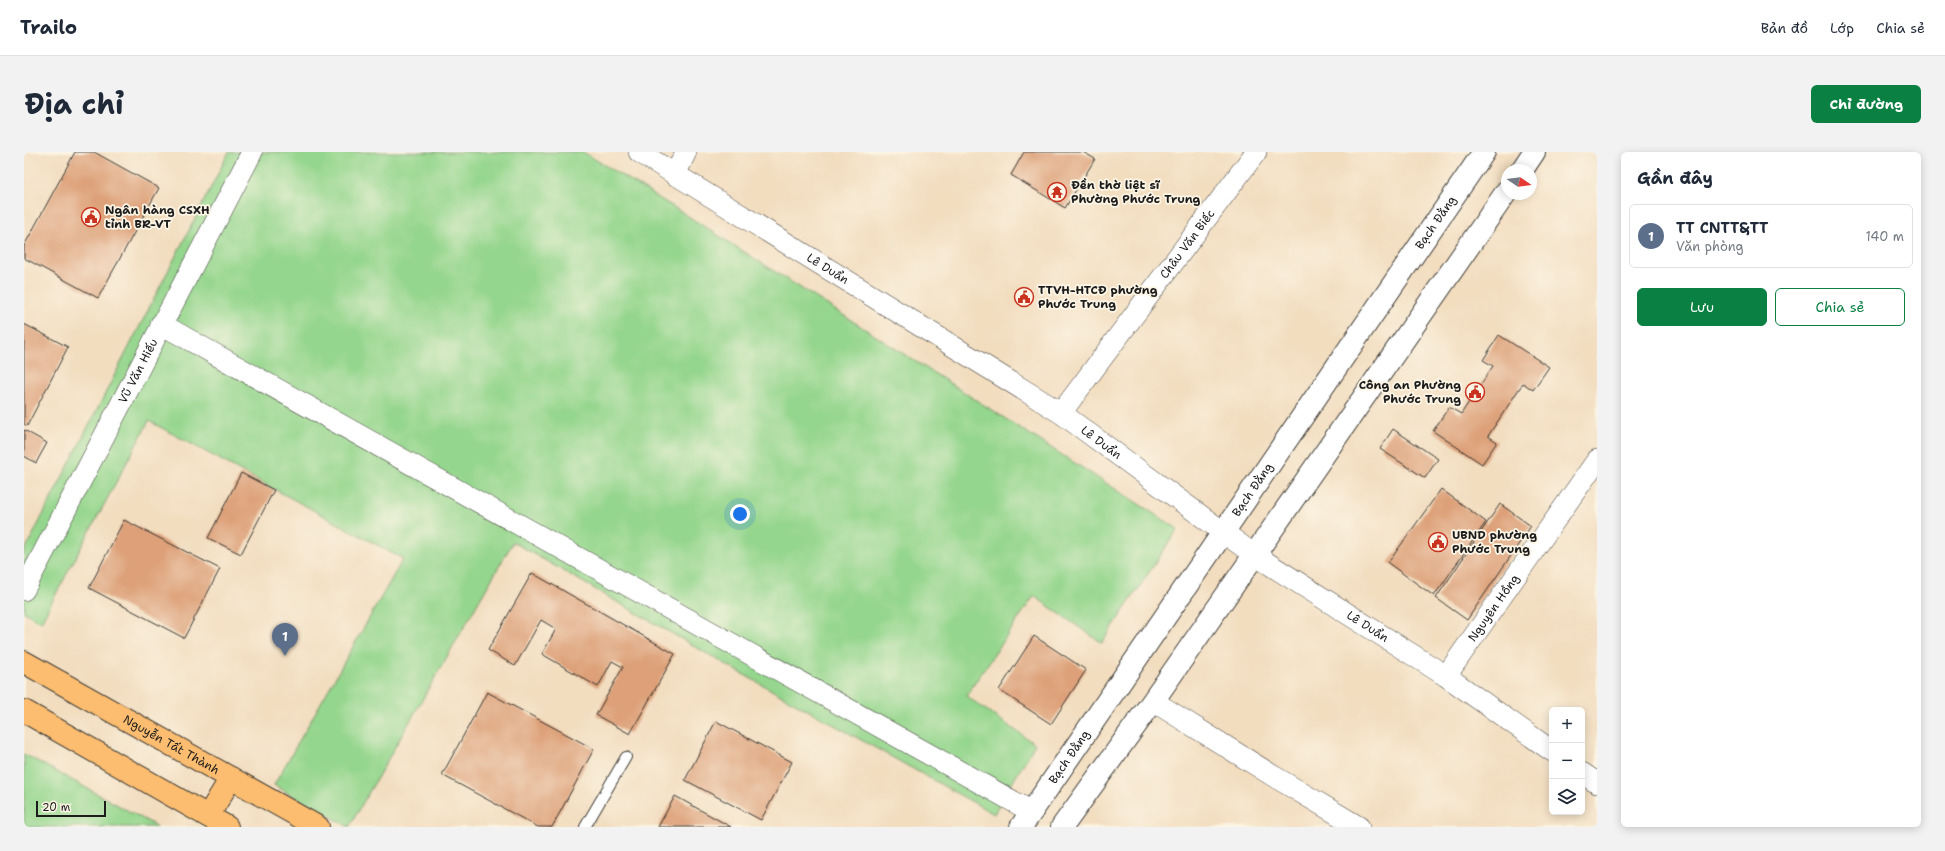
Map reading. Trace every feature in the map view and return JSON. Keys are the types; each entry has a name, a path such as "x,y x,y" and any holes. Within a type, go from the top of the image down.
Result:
{"main road":[{"name":"Nguyễn Tất Thành","path":"24,662 318,827"},
{"path":"24,711 206,822 227,827"},
{"path":"206,822 231,778"}],"street":[{"name":"Vũ Văn Hiếu","path":"24,590 252,152"},
{"name":"Lê Duẩn","path":"639,152 1061,413 1224,534 1253,554 1446,676 1549,750"},
{"path":"675,175 686,152"},
{"name":"Châu Văn Biếc","path":"1061,413 1256,152"},
{"name":"Bạch Đằng","path":"1027,819 1224,534 1484,152"},
{"path":"1526,164 1534,152"},
{"path":"1062,827 1153,701 1253,554 1501,200"},
{"path":"162,324 1027,819"},
{"name":"Nguyên Hồng","path":"1446,676 1597,460"},
{"path":"1153,701 1359,827"},
{"path":"1585,775 1597,783"}],"lane":[{"path":"585,827 626,757"}],"green space":[{"path":"229,152 583,152 680,211 1178,529 1102,643 1034,596 966,696 1035,744 994,814 732,668 513,542 349,827 274,785 403,559 149,421 41,622 24,612 24,552"},
{"path":"24,754 158,827 24,827"}],"building":[{"name":"Ngân hàng CSXH tỉnh BR-VT","path":"75,152 94,152 159,188 98,298 24,258 24,246"},
{"name":"Đền thờ liệt sĩ Phường Phước Trung","path":"1024,152 1083,152 1095,159 1065,208 1011,175"},
{"path":"24,324 68,347 27,426 24,424"},
{"path":"1499,335 1549,367 1533,390 1523,383 1488,436 1497,442 1482,464 1433,431 1449,407 1461,414 1493,366 1483,360"},
{"path":"1393,429 1438,459 1425,478 1380,449"},
{"path":"24,430 47,443 36,463 24,456"},
{"path":"241,473 274,490 241,554 208,538"},
{"name":"UBND phường Phước Trung","path":"1441,489 1486,522 1434,596 1388,563"},
{"path":"1500,504 1531,526 1467,620 1436,598"},
{"path":"124,520 220,569 184,638 89,588"},
{"path":"532,573 675,654 630,734 596,715 623,667 612,661 598,687 542,654 556,629 541,620 515,666 488,650"},
{"path":"1034,636 1086,670 1051,724 999,690"},
{"path":"487,692 594,749 552,827 538,827 442,775"},
{"path":"716,721 792,762 761,820 685,780"},
{"path":"675,796 731,827 658,827"}],"place":[{"name":"Đền thờ liệt sĩ Phường Phước Trung","path":"1057,192"},
{"name":"Ngân hàng CSXH tỉnh BR-VT","path":"91,217"},
{"name":"TTVH-HTCĐ phường Phước Trung","path":"1024,297"},
{"name":"Công an Phường Phước Trung","path":"1475,392"},
{"name":"UBND phường Phước Trung","path":"1438,542"},
{"name":"TT CNTT&TT","path":"285,656"}]}
